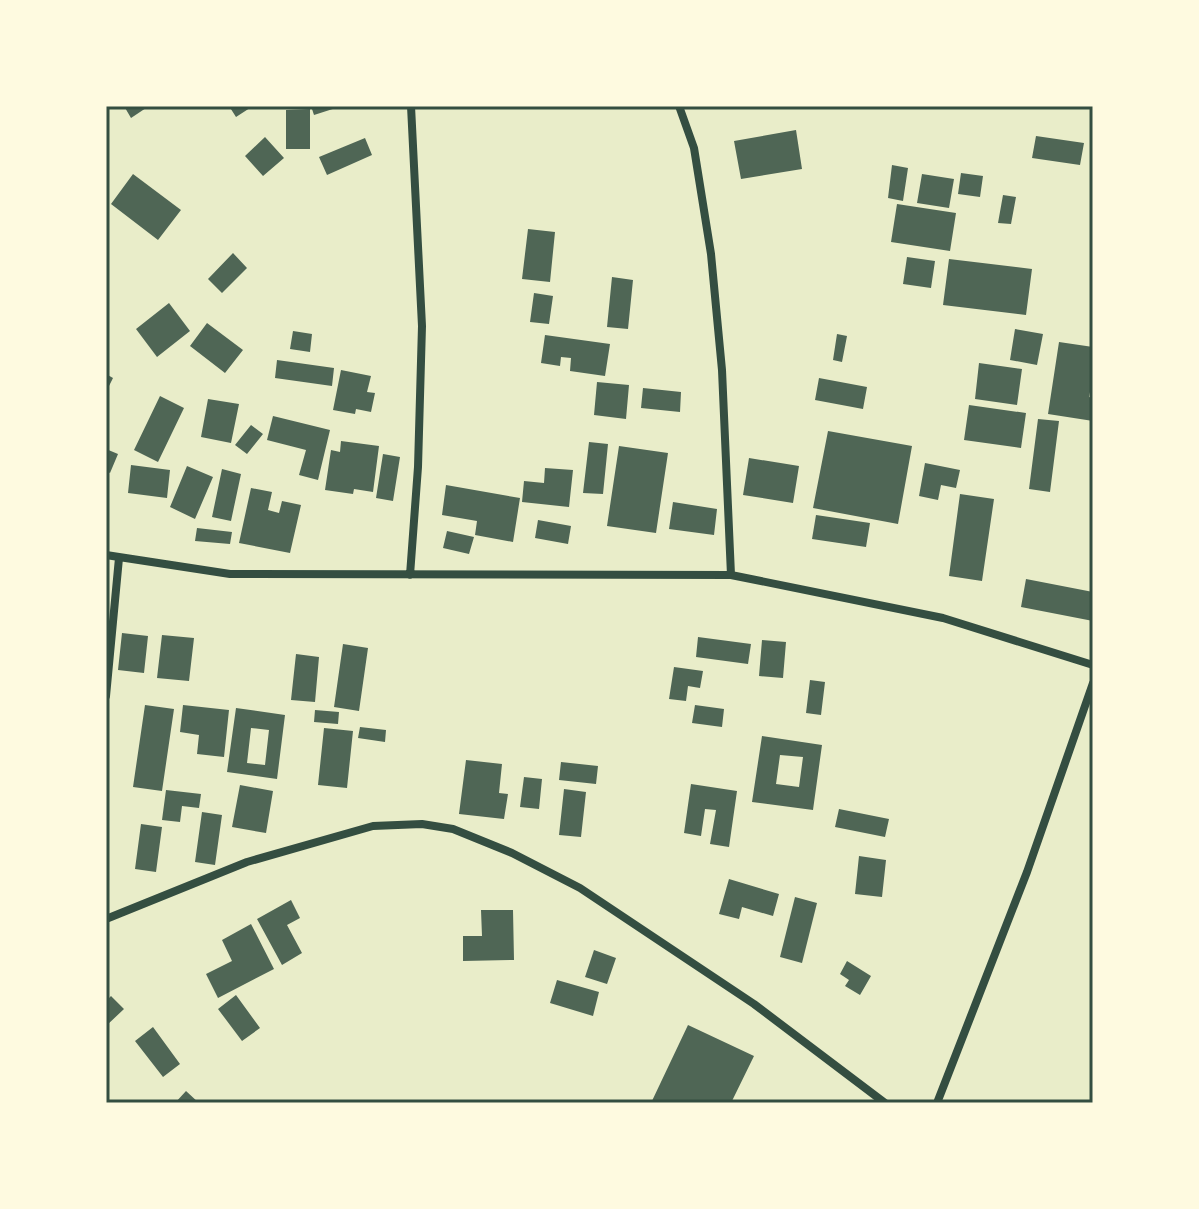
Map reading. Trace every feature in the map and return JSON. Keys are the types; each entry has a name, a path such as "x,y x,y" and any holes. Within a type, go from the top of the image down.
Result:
{"street":[{"path":"410,575 418,467 422,326 411,106"},
{"path":"679,106 694,148 711,254 722,370 731,575"},
{"path":"106,555 230,574 731,575 943,618 1093,665"},
{"path":"106,696 119,558"},
{"path":"937,1103 1027,872 1093,683"},
{"path":"106,919 247,862 373,826 422,824 453,829 512,853 580,888 754,1004 885,1103"}],"building":[{"path":"124,106 149,106 131,118"},
{"path":"229,106 253,106 236,117"},
{"path":"311,106 339,106 339,107 314,115"},
{"path":"310,109 310,149 286,149 286,110"},
{"path":"796,130 802,169 741,179 734,141"},
{"path":"1036,136 1084,143 1080,165 1032,158"},
{"path":"265,137 284,158 263,176 245,156"},
{"path":"365,138 372,155 327,175 319,157"},
{"path":"892,165 908,168 903,201 888,198"},
{"path":"961,173 983,176 980,197 958,194"},
{"path":"133,174 181,210 158,240 111,204"},
{"path":"922,174 954,179 949,208 917,203"},
{"path":"1003,195 1016,197 1011,224 998,223"},
{"path":"897,204 956,213 950,251 891,242"},
{"path":"528,229 555,232 550,282 522,279"},
{"path":"233,253 247,268 222,293 208,279"},
{"path":"907,257 935,261 931,288 903,284"},
{"path":"949,259 1032,269 1026,315 943,305"},
{"path":"612,277 633,280 628,329 607,327"},
{"path":"534,293 553,296 549,324 530,322"},
{"path":"169,303 190,331 157,357 136,329"},
{"path":"207,323 243,350 225,373 190,346"},
{"path":"1015,329 1043,334 1037,365 1010,360"},
{"path":"293,331 312,334 310,352 290,349"},
{"path":"837,334 847,336 842,362 833,360"},
{"path":"545,335 610,344 605,376 570,371 571,358 561,357 560,366 541,363"},
{"path":"1059,342 1093,347 1089,397 1093,398 1093,421 1048,414"},
{"path":"277,360 334,368 332,386 275,378"},
{"path":"979,363 1022,369 1017,405 975,399"},
{"path":"341,370 371,376 367,392 375,393 371,412 356,409 355,414 333,410"},
{"path":"106,374 113,378 106,392"},
{"path":"819,378 867,387 863,409 815,400"},
{"path":"597,382 629,385 626,419 594,415"},
{"path":"643,388 681,392 680,412 641,408"},
{"path":"160,396 184,408 158,462 134,450"},
{"path":"208,399 239,404 231,443 201,437"},
{"path":"969,405 1026,413 1021,448 964,440"},
{"path":"273,416 330,430 318,480 299,475 306,450 267,440"},
{"path":"1038,419 1059,421 1050,492 1029,489"},
{"path":"251,425 263,434 247,454 235,445"},
{"path":"828,431 912,446 898,524 813,508"},
{"path":"341,441 379,446 373,492 354,489 353,494 325,490 331,450 340,452"},
{"path":"589,442 608,444 603,494 583,493"},
{"path":"619,446 668,453 656,533 607,526"},
{"path":"106,449 118,454 110,473 106,471"},
{"path":"383,454 400,457 393,501 376,498"},
{"path":"749,458 799,466 793,503 743,495"},
{"path":"925,463 960,470 956,488 941,485 938,500 919,496"},
{"path":"131,465 170,470 167,498 128,493"},
{"path":"187,466 213,477 195,519 170,507"},
{"path":"545,468 573,470 569,507 522,502 524,481 544,483"},
{"path":"222,469 241,474 231,521 212,517"},
{"path":"446,485 520,498 513,542 475,535 477,521 442,515"},
{"path":"251,488 272,492 268,510 279,513 282,501 301,505 290,553 239,543"},
{"path":"960,494 994,499 982,581 949,576"},
{"path":"673,502 717,509 714,535 669,529"},
{"path":"816,515 870,523 866,547 812,539"},
{"path":"538,520 571,526 568,544 535,538"},
{"path":"197,528 232,532 230,544 195,541"},
{"path":"447,531 474,537 469,554 443,548"},
{"path":"1026,579 1093,592 1093,621 1021,607"},
{"path":"122,633 148,636 144,673 118,670"},
{"path":"162,635 194,638 189,681 157,678"},
{"path":"698,637 751,644 748,664 696,657"},
{"path":"762,640 786,642 783,678 759,676"},
{"path":"343,644 368,648 359,711 334,707"},
{"path":"296,654 319,657 315,702 291,700"},
{"path":"674,667 703,671 700,688 688,686 686,701 669,699"},
{"path":"810,680 825,682 821,715 806,713"},
{"path":"145,705 174,709 162,791 133,787"},
{"path":"183,705 229,710 224,757 197,754 199,735 180,732"},
{"path":"695,705 724,709 722,727 692,723"},
{"path":"236,708 285,715 277,779 227,772","holes":["251,728 269,730 265,765 247,763"]},
{"path":"315,710 339,712 338,724 314,722"},
{"path":"360,727 386,730 385,742 358,738"},
{"path":"324,728 353,731 347,788 318,785"},
{"path":"762,736 822,745 813,810 752,802","holes":["780,755 803,757 799,787 776,784"]},
{"path":"466,760 502,764 499,793 508,794 504,819 459,814"},
{"path":"561,762 598,766 596,784 559,780"},
{"path":"524,777 542,779 539,809 520,807"},
{"path":"691,784 737,791 729,847 710,844 716,810 705,809 701,836 684,833"},
{"path":"240,785 273,791 266,833 232,827"},
{"path":"564,789 586,792 581,837 559,835"},
{"path":"166,790 201,794 199,808 182,806 180,822 162,820"},
{"path":"839,809 889,819 885,837 835,827"},
{"path":"202,812 222,815 215,865 195,862"},
{"path":"141,824 162,827 156,872 135,869"},
{"path":"859,856 886,860 882,897 855,894"},
{"path":"729,879 779,894 773,916 742,907 739,919 719,914"},
{"path":"795,897 817,903 802,963 780,957"},
{"path":"291,900 300,918 287,925 302,953 282,965 257,919"},
{"path":"481,910 513,910 514,960 463,961 463,936 482,936"},
{"path":"251,924 274,969 218,998 206,974 232,961 222,940"},
{"path":"594,950 616,958 607,984 585,977"},
{"path":"847,961 871,976 860,995 845,986 849,980 840,974"},
{"path":"557,980 599,992 593,1016 550,1003"},
{"path":"236,995 260,1028 242,1041 218,1009"},
{"path":"111,996 124,1009 106,1026 106,1001"},
{"path":"688,1025 754,1056 731,1103 651,1103"},
{"path":"153,1027 180,1064 163,1077 135,1041"},
{"path":"186,1091 199,1103 175,1103"}]}
